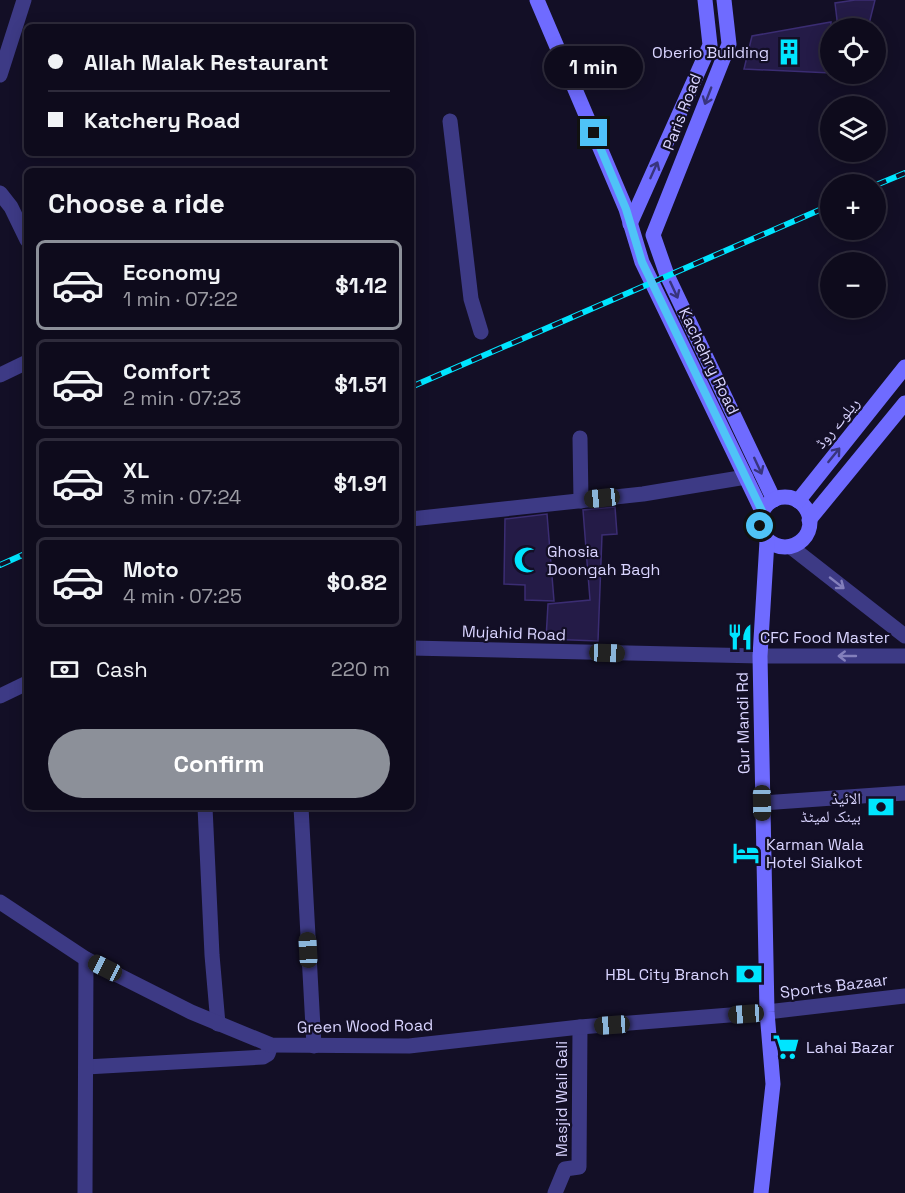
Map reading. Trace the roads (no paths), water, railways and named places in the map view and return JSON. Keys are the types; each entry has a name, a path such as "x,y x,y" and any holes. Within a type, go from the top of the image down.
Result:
{"main road":[{"name":"Kachehry Road","path":"537,0 622,198 642,262 762,511"},
{"name":"Paris Road","path":"630,224 710,45 705,0"},
{"name":"Paris Road","path":"653,235 729,44 724,0"},
{"path":"704,58 721,64"},
{"name":"Kachehry Road","path":"653,235 667,275 774,500"},
{"name":"ریلوے روڈ","path":"798,501 905,367"},
{"path":"809,520 905,403"},
{"path":"790,498 804,506 809,520 809,530 805,537 791,547 774,545 767,541 760,526 762,511 774,500 790,498"},
{"name":"Gur Mandi Rd","path":"761,1193 773,1084 767,1012 760,656 767,541"}],"street":[{"path":"0,75 24,0"},
{"path":"450,121 471,299 481,332"},
{"path":"0,193 24,234"},
{"path":"0,375 24,363"},
{"path":"580,438 581,501"},
{"path":"414,519 643,494 746,477"},
{"path":"791,547 905,636"},
{"name":"Mujahid Road","path":"414,648 760,656 905,656"},
{"path":"0,696 24,684"},
{"path":"762,803 905,793"},
{"path":"205,810 212,955 218,1024"},
{"path":"302,810 314,1046"},
{"name":"Green Wood Road","path":"0,902 86,958 190,1012 272,1045 409,1046 580,1027 767,1012"},
{"path":"85,1193 86,958"},
{"name":"Sports Bazaar","path":"767,1012 905,996"},
{"name":"Masjid Wali Gali","path":"555,1193 565,1168 579,1167 580,1027"},
{"path":"86,1068 262,1057 268,1054 272,1045"}],"railway":[{"path":"886,181 905,173"},
{"path":"414,386 820,210"},
{"path":"0,565 24,554"}],"place":[{"name":"Oberio Building","path":"789,52"},
{"name":"Ghosia Doongah Bagh","path":"527,560"},
{"name":"CFC Food Master","path":"740,637"},
{"name":"الائیڈ بینک لمیٹڈ","path":"881,807"},
{"name":"Karman Wala Hotel Sialkot","path":"746,853"},
{"name":"HBL City Branch","path":"749,974"},
{"name":"Lahai Bazar","path":"786,1047"}]}
